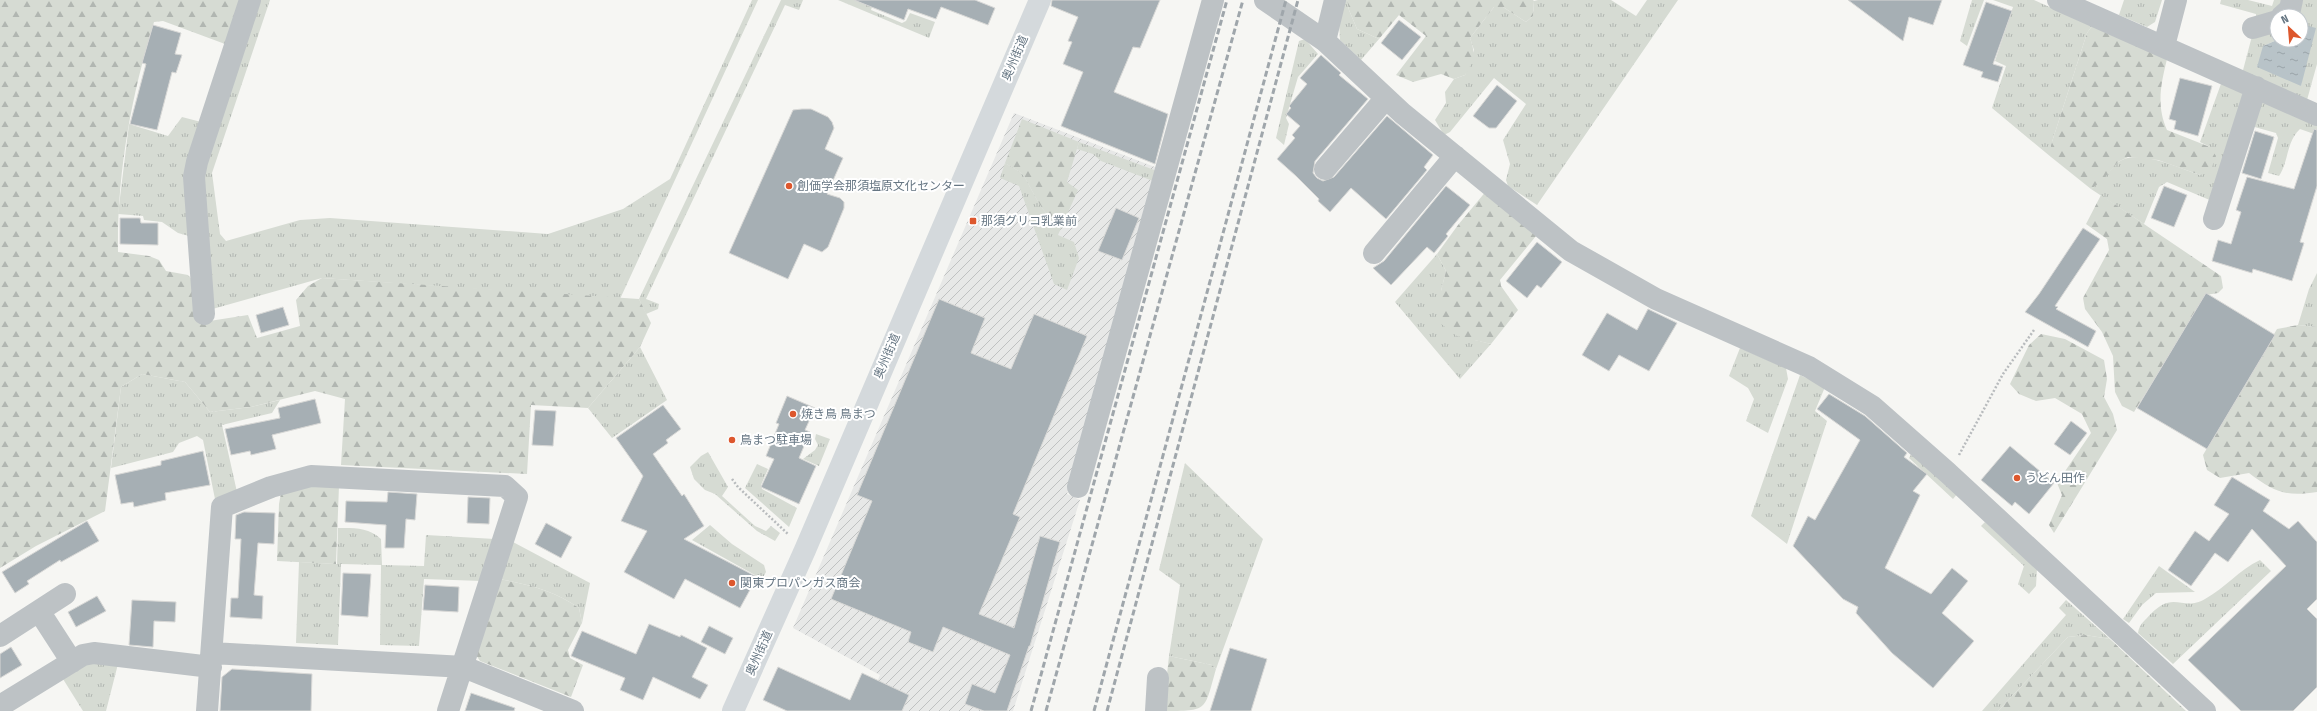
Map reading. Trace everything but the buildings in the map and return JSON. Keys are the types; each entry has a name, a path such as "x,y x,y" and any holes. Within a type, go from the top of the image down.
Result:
{"main road":[{"name":"奥州街道","path":"733,711 805,550 1040,0"}],"street":[{"path":"204,314 194,177 197,162 250,0"},
{"path":"1078,487 1213,0"},
{"path":"1265,0 1325,41 1386,98 1571,251 1656,299 1810,367 1872,406 1948,473 2205,711"},
{"path":"1325,41 1335,0"},
{"path":"2164,46 2176,0"},
{"path":"2067,2 2317,115"},
{"path":"2253,28 2269,23"},
{"path":"2214,220 2256,87"},
{"path":"1325,169 1386,98"},
{"path":"1374,253 1455,156"},
{"path":"207,711 222,507 271,487 311,476 505,486 517,497 464,668 448,711"},
{"path":"0,636 65,594"},
{"path":"39,611 72,662"},
{"path":"0,706 83,655 94,653 211,660 464,668 572,711"},
{"path":"1156,711 1158,678"}],"path":[{"path":"1948,473 2003,374 2034,330"},
{"path":"732,479 738,487 805,550"}],"shaded area":[{"path":"1014,113 1160,169 1067,494 1080,500 1013,711 865,711 880,675 793,628"}],"green space":[{"path":"0,0 245,0 225,44 163,21 154,22 132,107 123,164 118,223 118,252 149,256 159,260 166,271 188,275 194,282 203,322 248,315 257,338 300,326 296,300 308,286 322,278 639,299 651,323 640,347 588,408 531,405 527,474 341,465 345,399 315,391 251,407 210,412 185,382 142,374 121,387 105,511 36,546 0,568"},
{"path":"257,0 270,0 212,173 220,234 226,241 300,220 330,218 548,234 623,209 670,179 752,0 758,0 620,299 322,278 209,310 200,179"},
{"path":"781,0 803,0 799,10 785,5 646,299 659,304 658,309 646,314 639,299"},
{"path":"838,0 874,0 871,10 902,23 906,21 910,13 935,22 929,38"},
{"path":"1345,0 1347,0 1349,10 1357,29 1379,39 1361,60 1340,40 1339,21"},
{"path":"1347,0 1534,1 1533,16 1526,22 1503,7 1494,7 1470,38 1473,49 1473,57 1465,75 1454,79 1441,74 1413,82 1396,75 1426,36 1399,15 1379,39 1357,29 1349,10"},
{"path":"1611,0 1636,16 1647,0 1678,0 1537,205 1508,186 1506,180 1510,164 1503,140 1526,104 1494,78 1450,132 1444,135 1435,120 1446,103 1445,92 1454,79 1465,75 1474,50 1470,38 1494,7 1503,7 1526,22 1533,16 1534,1"},
{"path":"1972,0 1984,0 1967,46 1960,41"},
{"path":"1993,0 2034,0 2092,26 2087,33 2051,145 2051,157 1992,108 2006,66 1995,61 2013,7"},
{"path":"2124,0 2162,0 2155,22 2147,27 2119,15"},
{"path":"2221,0 2248,0 2272,6 2274,0 2286,0 2285,5 2279,8 2269,8 2269,13 2256,20 2256,14 2220,4"},
{"path":"2303,0 2317,0 2317,64 2307,100 2242,74 2252,36 2269,29 2269,43 2263,46 2301,86 2305,48 2309,48 2309,8 2299,8"},
{"path":"2092,26 2167,59 2161,86 2161,103 2167,130 2210,147 2216,156 2210,172 2200,175 2158,160 2128,157 2118,162 2101,182 2091,189 2051,157 2051,145 2087,33"},
{"path":"1305,39 1318,54 1298,77 1286,118 1289,124 1284,145 1276,138 1299,41"},
{"path":"2222,81 2247,91 2212,201 2167,182 2159,187 2144,224 2091,189 2102,180 2117,163 2125,159 2135,157 2158,160 2200,175 2210,147 2200,142"},
{"path":"2261,101 2317,121 2317,135 2300,129 2295,134 2285,164 2279,176 2268,173 2278,138 2276,133 2251,126"},
{"path":"182,117 205,123 189,236 178,233 162,222 144,220 143,216 118,214 129,124 168,136"},
{"path":"1022,119 1079,142 1067,182 1078,190 1062,226 1049,217 1044,211 1024,176 1005,163"},
{"path":"1079,142 1157,171 1153,181 1101,161 1093,154 1077,149"},
{"path":"1005,163 1024,176 1044,211 1055,222 1062,226 1058,235 1074,242 1079,258 1067,290 1054,284 1019,186 1000,178"},
{"path":"1487,190 1536,236 1500,280 1501,286 1518,310 1491,344 1457,336 1440,323 1441,291 1446,271 1437,254 1458,225"},
{"path":"2101,195 2221,276 2223,288 2218,293 2206,295 2134,412 2122,406 2115,392 2113,356 2102,332 2085,309 2083,298 2109,250 2107,239 2086,224"},
{"path":"1437,254 1446,271 1441,291 1475,340 1491,344 1460,379 1395,302"},
{"path":"2317,273 2317,327 2298,325 2309,289"},
{"path":"2298,325 2317,327 2317,492 2297,494 2281,492 2266,485 2249,473 2220,478 2207,470 2203,455 2277,329"},
{"path":"2041,334 2065,339 2104,360 2107,379 2104,397 2113,414 2117,430 2054,533 2049,525 2062,495 2057,483 2091,433 2082,414 2055,398 2036,401 2019,394 2010,384 2029,345"},
{"path":"640,347 667,400 612,438 588,408"},
{"path":"1740,348 1786,368 1788,379 1768,433 1746,421 1754,399 1748,388 1729,376"},
{"path":"142,374 185,382 210,412 251,407 280,400 272,413 222,425 237,492 215,499 203,440 197,436 179,443 173,452 111,468 121,387"},
{"path":"1800,375 1825,387 1815,411 1827,421 1787,544 1751,516"},
{"path":"816,434 830,439 819,466 803,459 815,450 818,445 815,439"},
{"path":"708,452 728,487 722,496 755,526 766,531 771,526 780,533 775,541 757,531 715,494 705,490 694,479 690,467 701,456"},
{"path":"1912,453 1958,493 1953,499 1909,458"},
{"path":"1185,463 1263,539 1216,669 1212,665 1169,656 1180,585 1159,570"},
{"path":"757,464 768,469 761,485 762,489 797,508 789,527 745,488"},
{"path":"304,485 339,486 336,564 277,561 279,504 281,493"},
{"path":"1985,522 2037,569 2036,586 2029,594 2018,584 2024,566 1981,526"},
{"path":"710,525 732,544 764,565 766,572 762,579 692,540"},
{"path":"338,528 355,528 366,530 381,539 382,565 424,566 426,535 495,539 482,581 424,579 419,646 380,645 381,565 341,564 338,645 296,643 299,562 337,564"},
{"path":"513,542 590,583 582,623 579,608 570,602 541,589 499,579"},
{"path":"2260,560 2271,571 2173,664 2138,633 2140,626 2144,621 2156,609 2164,604 2171,602 2190,604 2197,603 2212,595 2245,569"},
{"path":"2159,566 2195,592 2156,593 2142,605 2129,623 2123,619"},
{"path":"499,579 541,589 570,602 579,608 582,623 568,650 570,658 583,665 571,697 480,661 474,652"},
{"path":"2066,600 2110,639 2085,635 2068,637 1998,711 1982,711 2066,615 2059,608"},
{"path":"2085,635 2110,639 2186,711 1998,711 2068,637"},
{"path":"1169,656 1212,665 1216,669 1206,701 1197,709 1163,711"},
{"path":"95,662 118,664 106,711 83,711 63,679 86,665"}],"water":[{"path":"2309,26 2316,28 2301,86 2257,67 2263,46 2269,43 2269,48 2309,48"}],"railway":[{"path":"1031,711 1227,0"},
{"path":"1046,711 1243,0"},
{"path":"1094,711 1286,0"},
{"path":"1107,711 1298,0"}],"place":[{"name":"創価学会那須塩原文化センター","path":"789,186"},
{"name":"那須グリコ乳業前","path":"973,221"},
{"name":"焼き鳥 鳥まつ","path":"793,414"},
{"name":"鳥まつ駐車場","path":"732,440"},
{"name":"うどん田作","path":"2017,478"},
{"name":"関東プロパンガス商会","path":"732,583"}]}
